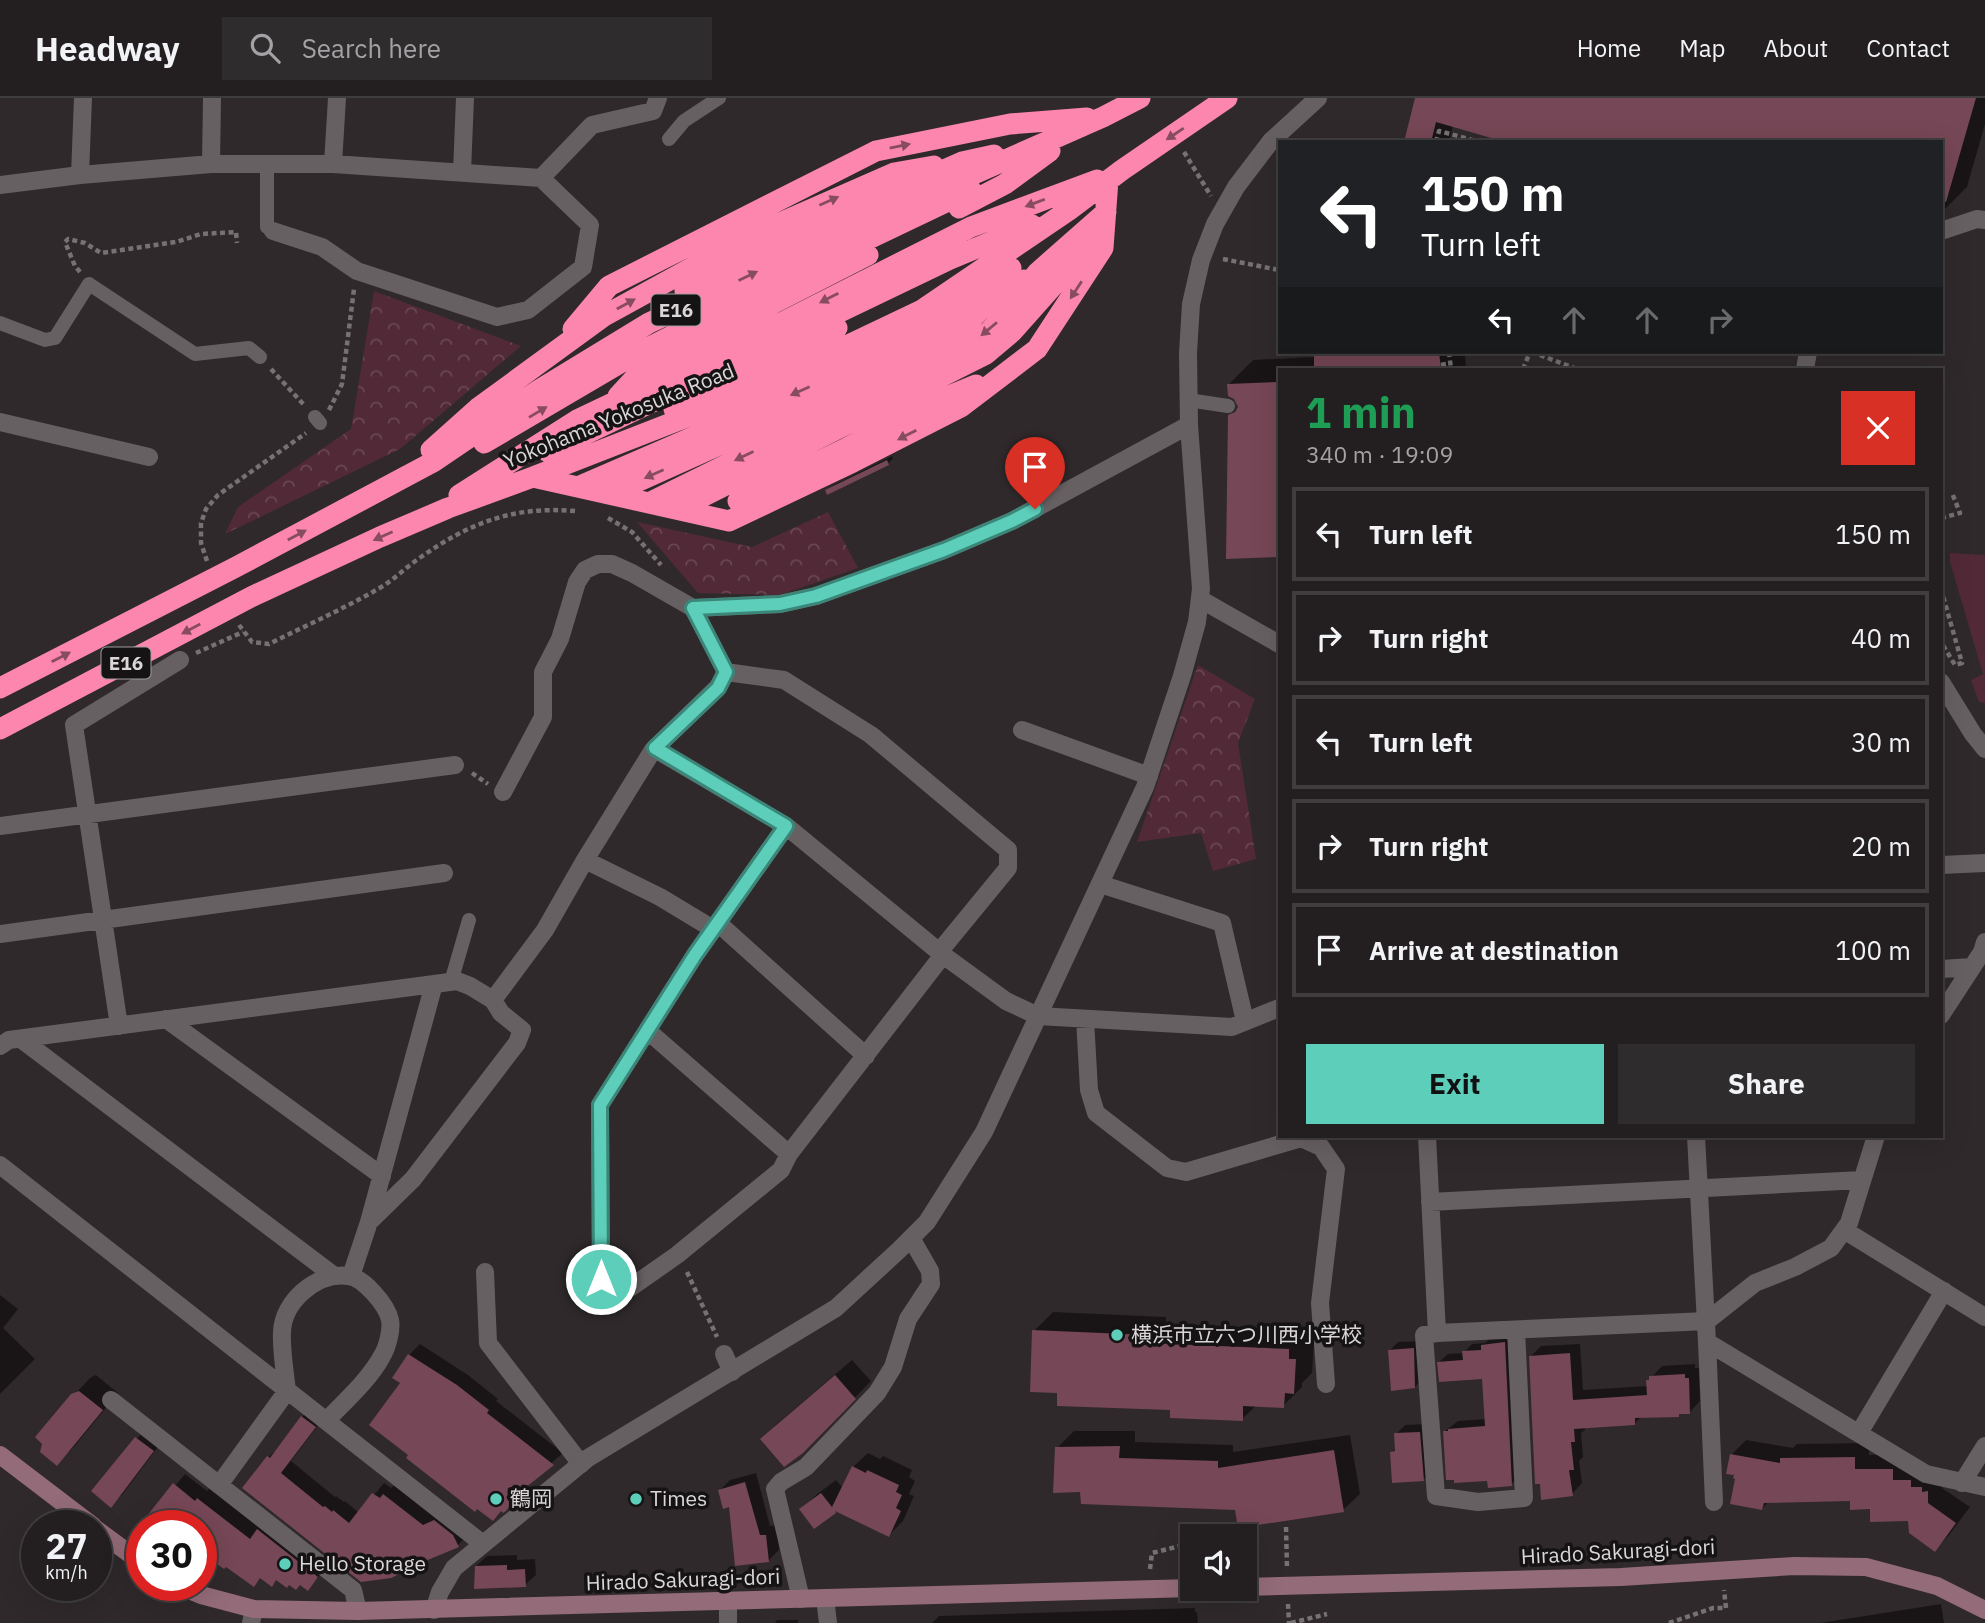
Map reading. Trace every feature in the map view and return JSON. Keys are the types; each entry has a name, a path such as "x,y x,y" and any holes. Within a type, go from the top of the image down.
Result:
{"highway":[{"name":"Yokohama Yokosuka Road","path":"0,688 375,493 649,323 876,217 1050,146 1140,98"},
{"name":"Yokohama Yokosuka Road","path":"0,729 251,597 448,508 720,404 922,310 1069,210 1109,198 1227,98"},
{"path":"553,353 609,286 876,151 1010,124 1103,117"},
{"path":"612,403 642,370 1005,184 1050,146"},
{"path":"425,463 478,408 604,316 746,238 894,173 1050,146"},
{"path":"425,463 582,346 755,253 962,162"},
{"path":"649,503 989,332 1038,272 1109,198"},
{"path":"533,477 729,520 853,462 961,407 1037,349 1103,248 1109,198"},
{"path":"414,523 577,420 971,227 1109,198"},
{"path":"579,488 811,386 871,356 970,297 1109,198"},
{"path":"678,509 986,354 1012,332 1109,198"},
{"path":"506,465 552,450 938,265 1069,210"},
{"path":"567,464 853,320 1001,238"},
{"path":"610,494 817,401 970,321 985,304 1038,272"}],"main road":[{"path":"0,1455 72,1510"},
{"name":"Hirado Sakuragi-dori","path":"1257,1587 1621,1577 1794,1566 1866,1567 1937,1586 1985,1610"},
{"name":"Hirado Sakuragi-dori","path":"216,1601 253,1616 1180,1588"}],"street":[{"path":"80,175 83,98"},
{"path":"211,164 212,98"},
{"path":"334,164 337,98"},
{"path":"462,172 466,98"},
{"path":"541,178 592,125 653,110 658,98"},
{"path":"434,1610 440,1592 454,1567 581,1464 836,1308 927,1222 984,1132 1149,776 1197,622 1201,589 1189,425 1188,353 1191,304 1202,260 1215,224 1236,187 1271,141 1318,98"},
{"path":"0,186 80,175 211,164 334,164 462,172 541,178 590,225 583,267 528,310 497,317 357,271 322,247 273,231"},
{"path":"1943,230 1977,219 1985,220"},
{"path":"0,422 149,457"},
{"path":"503,792 543,717 543,672 560,639 577,582 585,570 598,564 612,564 693,608 780,604 816,596 944,550 1012,521 1189,425"},
{"path":"1200,599 1278,643"},
{"path":"693,608 726,672"},
{"path":"119,1026 74,726 180,660"},
{"path":"493,1000 545,930 655,748 718,688 726,672"},
{"path":"726,672 784,680 871,735 1009,850 1008,868 789,1154 781,1170 679,1257 630,1288 601,1279 600,1105 715,926 786,826"},
{"path":"1943,685 1985,749"},
{"path":"1022,730 1149,776"},
{"path":"655,748 786,826 941,954 1006,1001 1038,1016 1232,1027 1278,1008"},
{"path":"0,826 455,765"},
{"path":"585,860 715,926 866,1056"},
{"path":"1943,865 1985,863"},
{"path":"0,934 444,873"},
{"path":"1100,884 1222,923 1245,1021"},
{"path":"1943,1012 1982,952 1985,942"},
{"path":"1943,969 1972,967"},
{"path":"0,1045 9,1040 457,981 470,986 493,1000 501,1013 522,1030 517,1043 413,1179 369,1222"},
{"path":"219,1485 287,1391 281,1331 297,1296 312,1285 342,1276 369,1222 443,983"},
{"path":"166,1019 382,1176"},
{"path":"1085,1019 1088,1090 1096,1113 1167,1168 1186,1172 1301,1138 1326,1141 1336,1169 1320,1303 1326,1384"},
{"path":"648,1031 789,1154"},
{"path":"21,1039 342,1276 367,1287 385,1306 391,1322 382,1356 370,1374 326,1421"},
{"path":"1427,1138 1437,1333"},
{"path":"1696,1138 1714,1502"},
{"path":"1516,1330 1524,1498 1478,1502 1436,1496 1424,1335 1437,1333 1707,1321 1755,1283 1795,1267 1831,1248 1849,1223 1875,1138"},
{"path":"0,1165 483,1544"},
{"path":"1430,1202 1862,1180"},
{"path":"1844,1230 1985,1317"},
{"path":"801,1599 775,1489 781,1482 806,1467 877,1393 894,1367 908,1319 930,1284 930,1271 911,1238"},
{"path":"485,1272 488,1343 581,1464"},
{"path":"1859,1433 1944,1291"},
{"path":"1707,1342 1926,1474 1985,1488"},
{"path":"724,1354 732,1371"},
{"path":"111,1400 353,1590 358,1611"},
{"path":"1962,1483 1985,1446"},
{"path":"825,1598 828,1623"},
{"path":"728,1601 728,1623"}],"lane":[{"path":"669,139 684,121 724,100"},
{"path":"267,164 267,227 273,231"},
{"path":"0,323 45,340 55,338 89,284 195,354 249,348 260,357"},
{"path":"1188,400 1228,406"},
{"path":"443,983 469,920"}],"path":[{"path":"1437,140 1439,131 1473,140"},
{"path":"1189,160 1215,203"},
{"path":"89,284 75,266 66,247 65,242 68,239 85,243 102,253 176,242 201,234 236,232 237,243"},
{"path":"1222,258 1278,270"},
{"path":"1536,354 1574,368"},
{"path":"260,357 318,420"},
{"path":"1441,365 1451,366"},
{"path":"1943,517 1960,513 1951,493"},
{"path":"180,660 241,629 253,642 269,644 381,588 457,533 492,519 529,510 583,512"},
{"path":"603,515 632,532 667,571"},
{"path":"201,543 206,560"},
{"path":"1943,596 1962,663 1955,665 1943,645"},
{"path":"455,765 503,792"},
{"path":"679,1257 724,1354"},
{"path":"1150,1569 1153,1553 1180,1546"},
{"path":"1669,1623 1713,1608 1726,1608 1724,1590"},
{"path":"1292,1623 1327,1614"}],"green space":[{"path":"374,291 521,346 400,449 225,534 238,507 351,429"},
{"path":"828,512 858,568 780,595 698,593 637,522 752,547"},
{"path":"1950,553 1985,555 1985,703 1979,702 1971,680 1983,674 1950,562"},
{"path":"1198,665 1255,699 1238,743 1256,859 1213,871 1201,833 1137,842"}],"building":[{"path":"1415,98 1976,98 1946,202 1943,201 1943,140 1498,140 1436,122 1432,140 1404,140"},
{"path":"1314,354 1439,354 1441,368 1314,368"},
{"path":"1278,382 1278,557 1226,559 1228,415 1238,407 1234,399 1228,396 1227,384"},
{"path":"887,460 889,465 827,495 825,490"},
{"path":"1032,1330 1148,1335 1148,1343 1289,1349 1289,1359 1296,1359 1294,1394 1285,1393 1284,1408 1243,1406 1243,1421 1170,1418 1170,1410 1057,1406 1057,1393 1030,1392"},
{"path":"1505,1342 1512,1486 1488,1488 1487,1481 1454,1483 1454,1480 1446,1480 1443,1431 1485,1426 1482,1379 1439,1382 1437,1362 1463,1360 1462,1351 1481,1350 1481,1345"},
{"path":"1414,1348 1415,1388 1391,1391 1388,1350"},
{"path":"1570,1353 1573,1400 1647,1395 1646,1380 1649,1380 1649,1376 1685,1374 1685,1378 1689,1378 1690,1414 1679,1414 1679,1417 1635,1418 1635,1425 1574,1429 1575,1442 1571,1442 1574,1470 1569,1470 1573,1496 1541,1500 1540,1484 1535,1484 1529,1356"},
{"path":"408,1354 457,1385 489,1410 487,1413 554,1465 520,1492 506,1511 501,1511 493,1521 477,1509 475,1512 369,1425 400,1383 392,1378"},
{"path":"835,1375 856,1399 803,1453 784,1467 760,1439"},
{"path":"79,1391 103,1410 57,1466 40,1452 42,1444 35,1437 71,1394"},
{"path":"301,1416 316,1427 281,1473 323,1507 332,1512 333,1510 349,1523 372,1493 380,1498 383,1494 423,1525 434,1520 453,1535 459,1547 391,1578 361,1582 242,1488 267,1456 270,1458"},
{"path":"1420,1432 1424,1481 1392,1483 1390,1452 1395,1451 1394,1433"},
{"path":"135,1437 154,1451 111,1508 91,1491"},
{"path":"1120,1446 1119,1458 1218,1461 1218,1468 1334,1450 1344,1512 1257,1525 1237,1524 1235,1510 1081,1504 1080,1492 1053,1493 1055,1447"},
{"path":"1730,1454 1780,1463 1780,1458 1855,1457 1855,1469 1893,1469 1893,1480 1911,1480 1911,1487 1922,1487 1922,1492 1928,1491 1928,1503 1956,1523 1935,1552 1909,1533 1908,1521 1870,1522 1870,1509 1850,1510 1850,1501 1764,1503 1762,1510 1730,1504 1735,1479 1734,1475 1726,1474"},
{"path":"852,1466 899,1485 896,1492 902,1495 896,1508 901,1511 889,1537 835,1511 836,1513 814,1529 799,1509 821,1493 832,1507"},
{"path":"745,1482 760,1535 766,1535 769,1562 735,1566 729,1507 723,1509 718,1490"},
{"path":"173,1483 195,1501 197,1498 213,1510 152,1510"},
{"path":"217,1513 250,1539 257,1529 318,1577 308,1591 300,1585 296,1590 289,1585 287,1588 276,1580 272,1587 260,1578 254,1587 226,1567 224,1569 217,1564"},
{"path":"507,1565 507,1570 525,1569 526,1587 474,1589 475,1566"}],"place":[{"name":"横浜市立六つ川西小学校","path":"1117,1335"},
{"name":"鶴岡","path":"496,1499"},
{"name":"Times","path":"636,1499"},
{"name":"Hello Storage","path":"285,1564"}],"route":[{"path":"601,1279 600,1105 695,955 786,826 655,748 718,688 726,672 693,608 780,604 816,596 944,550 1035,509"}]}
